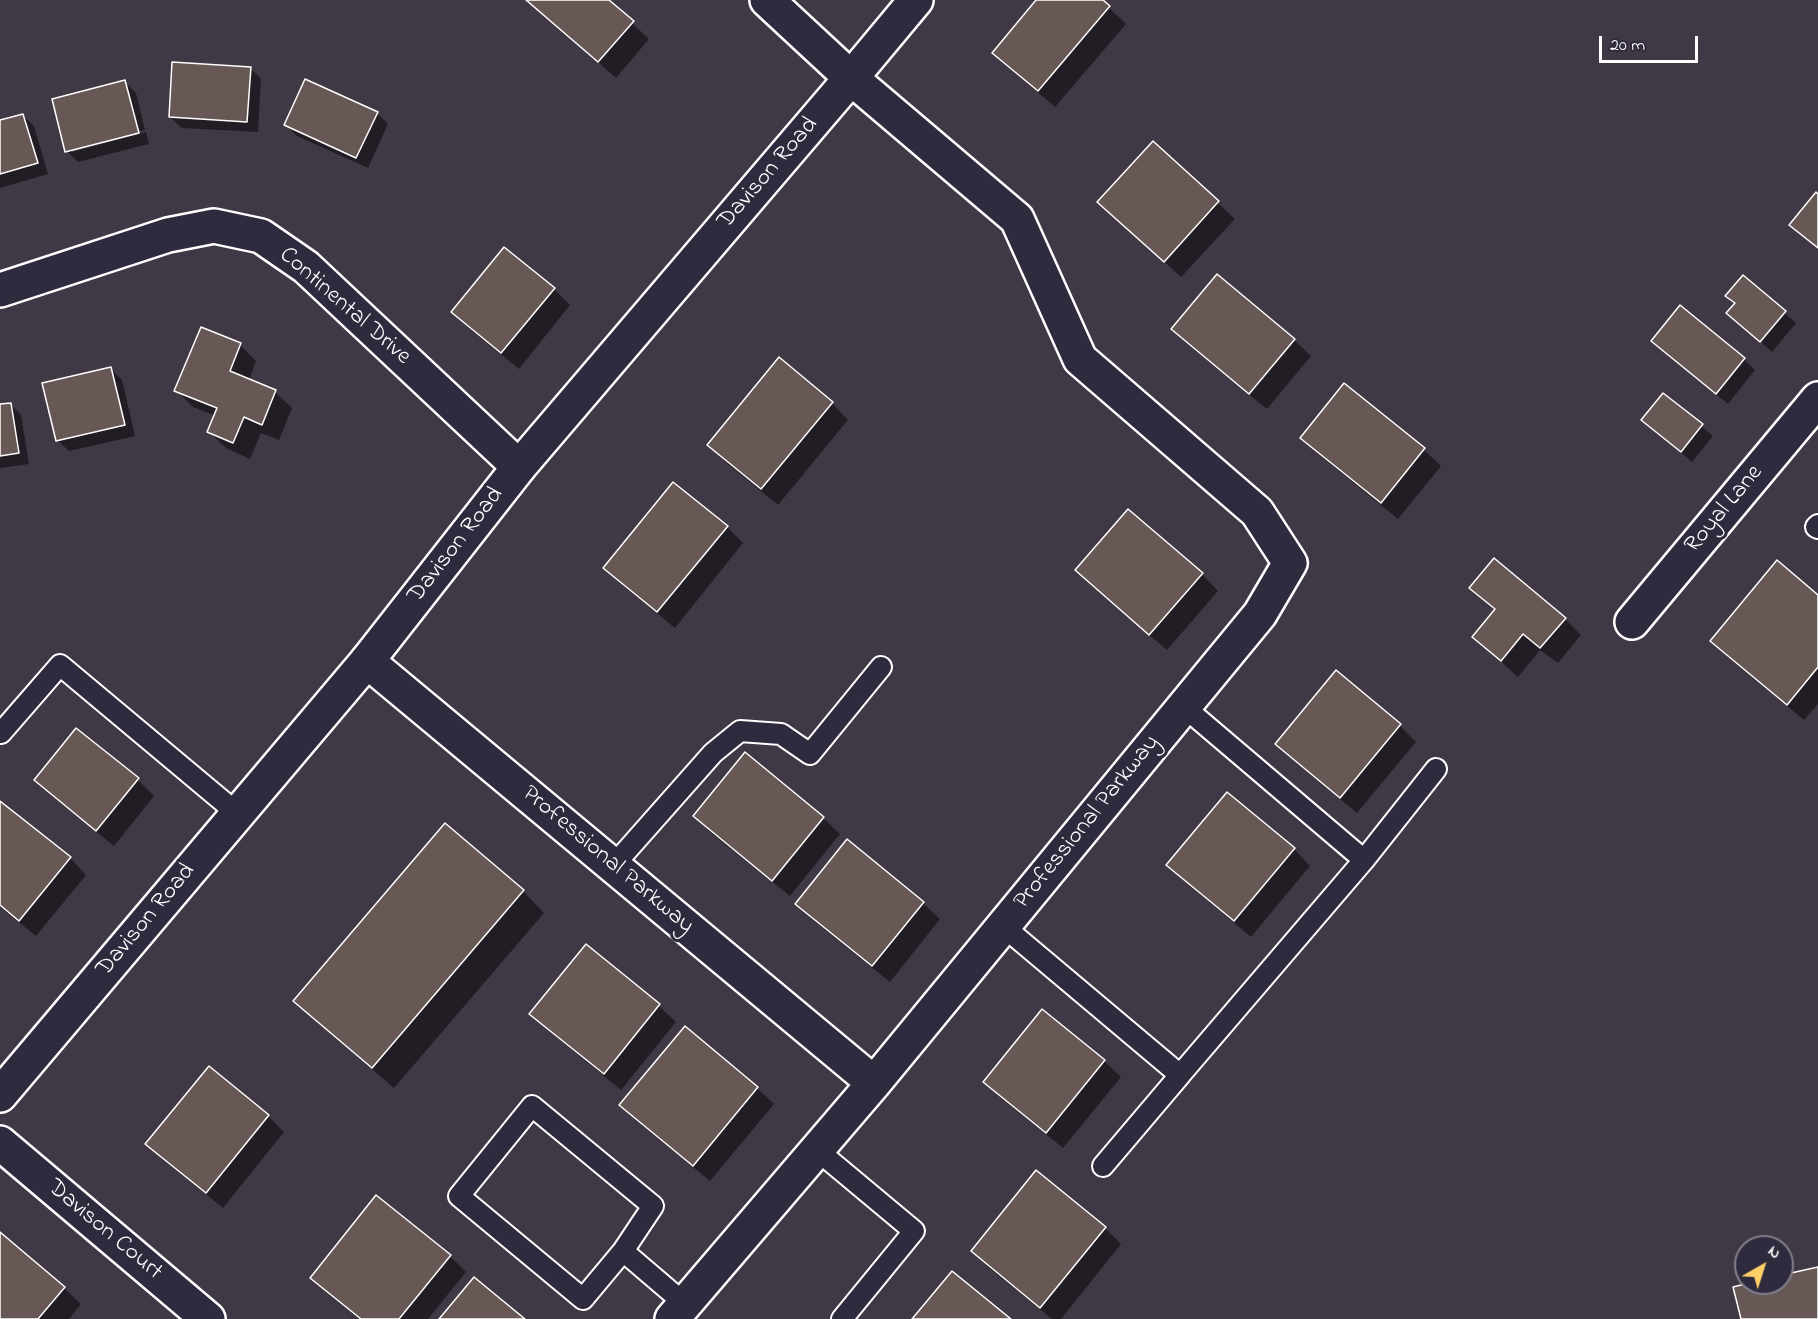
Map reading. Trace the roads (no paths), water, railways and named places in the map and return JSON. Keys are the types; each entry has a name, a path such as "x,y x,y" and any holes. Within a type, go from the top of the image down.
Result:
{"street":[{"path":"767,0 851,78"},
{"name":"Davison Road","path":"0,1095 367,661 519,467 916,0"},
{"name":"Professional Parkway","path":"367,661 874,1083 1260,614 1290,563 1257,512 1080,359 1017,219 851,78"},
{"name":"Continental Drive","path":"0,290 168,236 202,228 214,226 261,236 306,267 519,467"},
{"name":"Royal Lane","path":"1632,622 1818,399"},
{"path":"679,1311 874,1083"},
{"name":"Davison Court","path":"0,1143 208,1319"}],"lane":[{"path":"1,733 60,665 238,814"},
{"path":"613,866 713,753 740,731 781,734 810,754 881,667"},
{"path":"1184,706 1364,860"},
{"path":"1103,1166 1364,860 1436,769"},
{"path":"1003,926 1181,1074"},
{"path":"532,1106 654,1206 623,1251 583,1299 459,1196 532,1106"},
{"path":"817,1150 914,1231 842,1319"},
{"path":"623,1251 679,1311"}]}
